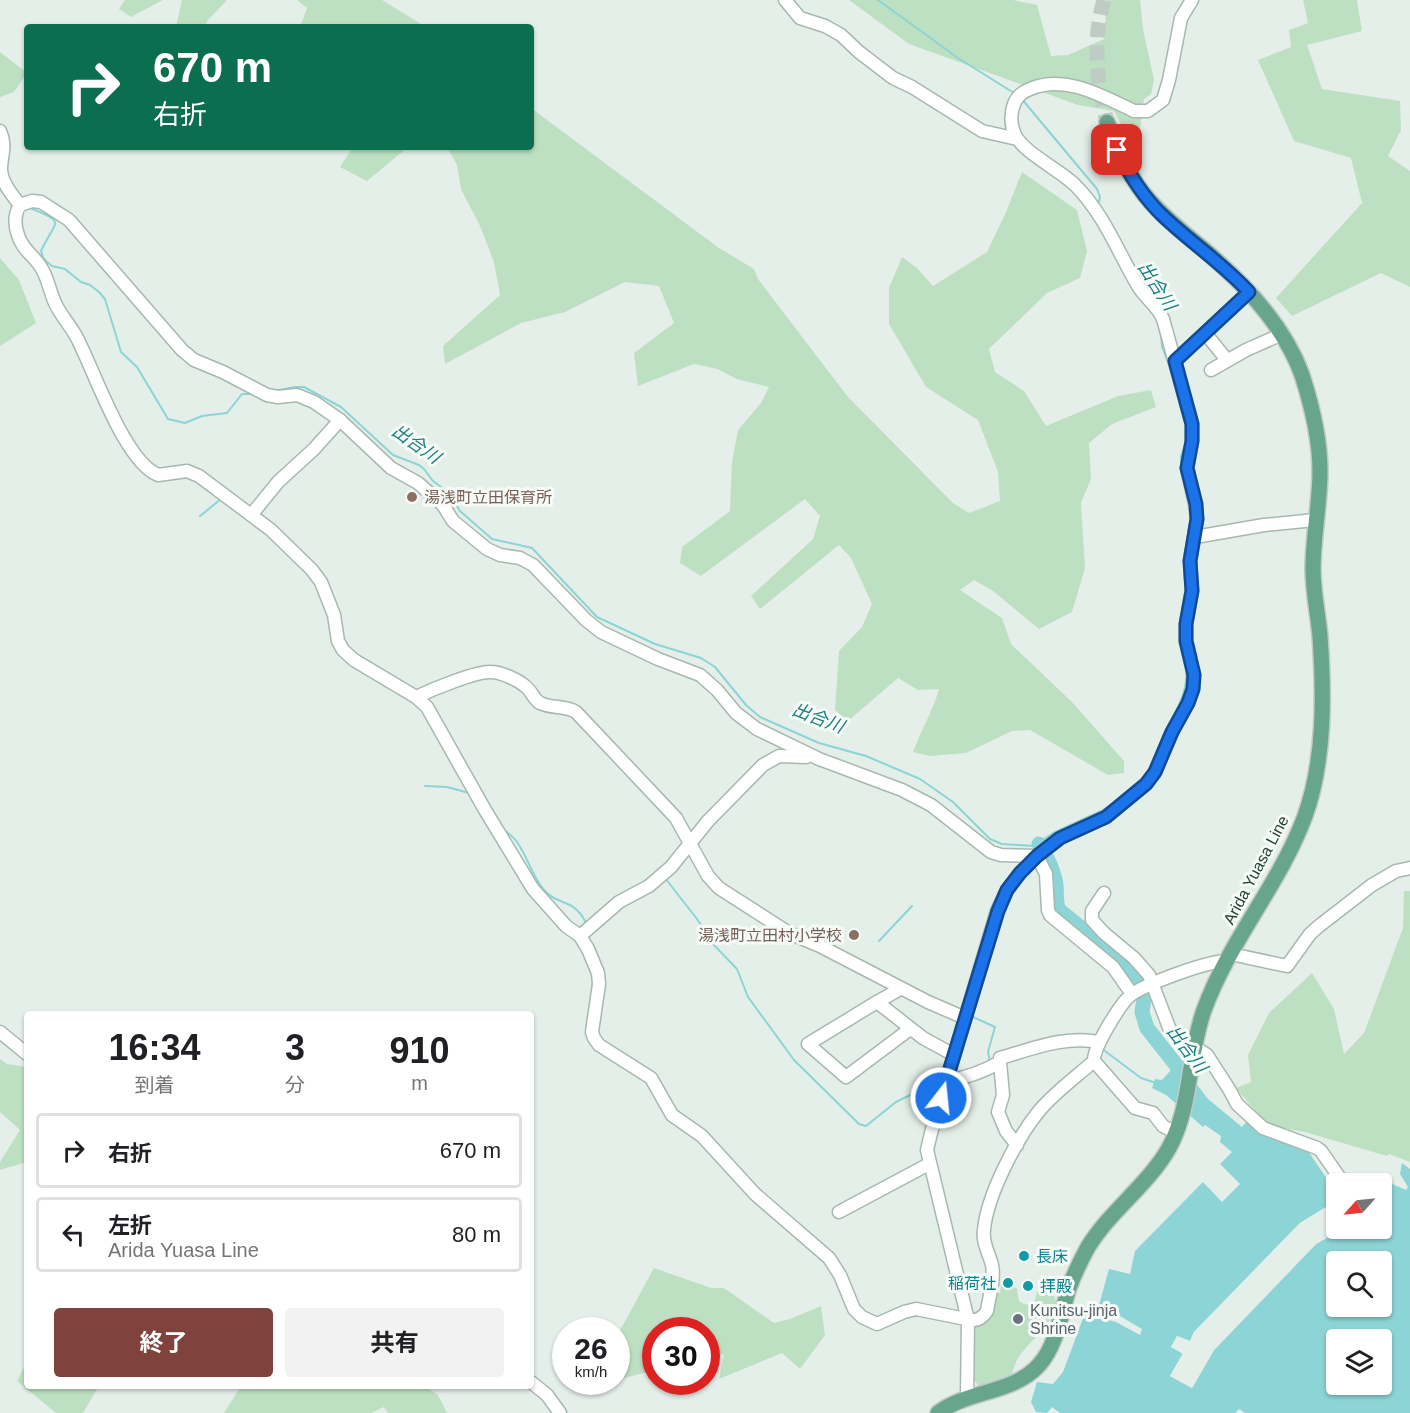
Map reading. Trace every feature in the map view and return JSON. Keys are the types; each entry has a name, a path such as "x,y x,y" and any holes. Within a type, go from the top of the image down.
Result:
{"main road":[{"name":"Arida Yuasa Line","path":"938,1413 967,1397 1016,1381 1029,1374 1042,1362 1053,1341 1074,1276 1091,1244 1106,1223 1157,1165 1176,1132 1204,1009 1229,957 1298,832 1312,793 1320,739 1323,698 1320,633 1313,572 1320,470 1314,418 1302,378 1282,334 1249,292 1219,262 1161,214 1144,194 1123,161 1107,122"}],"street":[{"path":"786,0 801,18 825,26 841,35 893,78 912,87 982,131 1017,139 1064,175 1090,202 1138,287 1161,313 1192,424 1192,441 1187,468 1197,512 1190,561 1192,591 1186,624 1186,641 1194,675 1193,689 1188,703 1172,732 1155,772 1142,789 1098,822 1060,838 1037,856 1020,873 1001,902 928,1142 929,1164 968,1320 967,1397"},
{"path":"1017,139 1011,121 1013,105 1020,95 1038,86 1055,84 1079,87 1106,96 1134,111 1148,111 1159,104 1166,95 1181,18 1192,0"},
{"path":"0,131 5,146 2,176 20,205"},
{"path":"1037,856 1001,855 990,852 948,817 914,796 819,759 748,723 700,675 658,659 601,632 586,620 533,566 520,558 500,555 487,549 453,521 442,506 418,483 391,468 340,420 314,402 297,395 278,397 267,395 194,360 182,350 69,220 41,202 32,201 20,205 15,216 21,244 42,269 55,304 77,338 113,415 141,461 159,475 176,471 193,472 252,514 287,544 317,576 334,615 338,641 343,650 354,660 416,697 427,707 533,889 566,926 580,936 588,949 599,978 592,1032 594,1038 600,1045 651,1078 672,1115 702,1136 755,1194 829,1258 840,1275 856,1312 869,1322 877,1324 916,1309 968,1320 977,1320 987,1311 993,1268 984,1240 984,1228 993,1194 1017,1145 1040,1110 1094,1061"},
{"path":"1175,361 1249,292"},
{"path":"1205,333 1227,360"},
{"path":"1211,370 1282,334"},
{"path":"252,514 278,482 340,420"},
{"path":"1195,537 1253,526 1316,520"},
{"path":"416,697 476,675 493,672 524,685 541,703 551,707 569,708 676,818 708,876 719,888 789,933 820,946 900,989 965,1018"},
{"path":"580,936 619,902 657,879 683,855 708,821 769,760 779,756 819,759"},
{"path":"1037,856 1046,874 1050,915 1113,967 1132,994"},
{"path":"1176,1132 1163,1126 1153,1113 1135,1108 1094,1061 1099,1042 1132,994 1207,963 1229,957 1287,966 1310,934 1319,926 1372,885 1396,872 1410,868"},
{"path":"1104,893 1092,911 1092,920 1139,963 1154,985 1170,1030 1192,1054 1212,1061 1240,1107 1269,1131 1317,1148 1336,1173"},
{"path":"900,989 808,1044 846,1077 910,1029"},
{"path":"877,1002 910,1029 954,1055"},
{"path":"0,1032 24,1052"},
{"path":"1017,1145 1006,1131 998,1112 1003,1095 1000,1058 1066,1041 1099,1042"},
{"path":"946,1081 978,1073 1000,1062"},
{"path":"839,1212 929,1164"},
{"path":"534,1384 547,1395 560,1413"}],"green space":[{"path":"125,0 163,0 131,17 119,9"},
{"path":"182,0 227,0 206,24 177,24"},
{"path":"297,0 382,0 421,24 301,24 307,8"},
{"path":"849,0 1013,0 1037,5 1051,56 1068,55 1104,39 1107,0 1140,0 1143,29 1154,80 1151,94 1144,99 1140,128 1133,137 1121,124 1114,111 1078,105 909,44"},
{"path":"1303,0 1357,0 1362,31 1307,45 1322,89 1400,101 1401,130 1388,156 1410,171 1410,287 1381,273 1292,316 1276,298 1362,203 1351,158 1294,141 1258,60 1291,47 1289,30 1308,23"},
{"path":"0,52 24,71 24,77 14,92 0,97"},
{"path":"534,110 719,248 754,269 758,279 848,397 953,503 969,513 1000,501 998,472 978,420 926,387 889,324 889,288 902,257 917,268 933,286 987,252 1022,172 1077,210 1087,251 1080,278 1047,293 989,349 995,372 1024,391 1046,426 1118,396 1151,390 1156,407 1112,424 1089,443 1091,479 1081,503 1085,568 1072,612 1039,629 993,591 974,580 960,590 1002,618 1011,644 1072,702 1124,761 1124,773 1108,775 1030,730 1012,731 966,753 930,756 913,752 939,689 918,690 898,678 848,721 835,710 839,651 862,627 872,604 851,558 839,545 760,609 751,596 813,539 820,516 805,499 701,576 680,563 682,547 730,511 732,462 738,430 761,403 769,387 737,379 717,369 694,364 638,386 634,353 674,323 659,286 625,282 565,312 521,323 445,364 443,346 500,295 494,262 480,226 461,189 457,165 449,150 534,150"},
{"path":"351,150 404,150 367,181 340,167"},
{"path":"0,258 19,280 36,323 0,346"},
{"path":"1404,891 1410,891 1410,1162 1389,1154 1387,1156 1305,1132 1267,1125 1236,1088 1251,1082 1248,1055 1269,1013 1312,973 1334,1009 1344,1054 1364,1033 1403,928"},
{"path":"0,1059 7,1064 24,1067 24,1163 0,1170 0,1162 20,1130 0,1112"},
{"path":"654,1268 711,1288 724,1288 774,1323 821,1306 825,1335 800,1369 782,1353 720,1379 724,1354 720,1355 720,1317 642,1317 642,1373 630,1377 630,1317 627,1317"},
{"name":"Kunitsu-jinja Shrine","path":"1001,1284 1017,1288 1019,1301 1028,1305 1034,1304 1037,1292 1048,1289 1054,1296 1056,1305 1048,1323 1018,1357 1010,1377 982,1386 973,1379 972,1325 993,1292 1000,1293"},
{"path":"24,1367 24,1387 17,1381"},
{"path":"27,1389 97,1389 83,1413 56,1413"},
{"path":"239,1389 429,1389 438,1395 447,1413 388,1413 384,1407 371,1413 224,1413"}],"water":[{"path":"1179,1061 1208,1099 1242,1127 1248,1120 1266,1136 1308,1151 1326,1177 1326,1207 1300,1223 1194,1332 1190,1341 1177,1336 1171,1347 1183,1353 1170,1376 1192,1388 1214,1350 1316,1244 1326,1238 1392,1239 1392,1184 1406,1190 1408,1187 1400,1174 1402,1163 1410,1169 1410,1413 1245,1413 1239,1409 1235,1413 1060,1413 1052,1407 1047,1413 1036,1412 1031,1402 1037,1382 1053,1384 1063,1372 1085,1313 1116,1322 1140,1335 1142,1329 1118,1315 1098,1309 1109,1269 1130,1274 1135,1251 1203,1182 1222,1202 1240,1184 1220,1164 1232,1152 1220,1142 1221,1136 1205,1125 1203,1127 1166,1095 1152,1088 1155,1079 1162,1080"}],"pier":[{"path":"1326,1207 1326,1210 1302,1225 1197,1334 1192,1343 1179,1340 1175,1346 1185,1351 1186,1354 1174,1375 1191,1384 1212,1348 1313,1242 1326,1234 1326,1238 1316,1244 1214,1350 1192,1388 1170,1376 1183,1354 1171,1347 1177,1336 1190,1341 1194,1332 1300,1223"}],"waterway":[{"name":"出合川","path":"878,0 958,58 1014,93"},
{"name":"出合川","path":"1021,98 1097,189 1100,197 1098,205"},
{"name":"出合川","path":"30,208 50,217 55,223 41,251 43,257 52,266 65,269 81,282 90,285 105,299 121,352 137,367 168,419 185,423 202,416 227,413 242,394 254,394"},
{"name":"出合川","path":"1161,333 1162,347 1170,367"},
{"name":"出合川","path":"274,391 304,387 341,407 393,455 424,469 433,481 449,493 460,511 492,539 532,548 597,617 655,644 701,658 715,667 746,705 760,717 819,743 866,756 920,779 953,802 990,839 1002,844 1034,846 1053,833 1113,804"},
{"name":"出合川","path":"1181,469 1181,456 1186,442"},
{"name":"出合川","path":"1182,474 1186,489"},
{"path":"200,516 221,499"},
{"name":"出合川","path":"1182,614 1184,599"},
{"name":"出合川","path":"1158,750 1182,697 1186,675 1185,661"},
{"path":"425,786 447,787 469,793"},
{"path":"503,829 517,842 545,891 555,899 576,909 585,921 589,922"},
{"name":"出合川","path":"1039,844 1054,874 1059,910 1121,960 1142,988 1144,999 1142,1012 1147,1028 1188,1080"},
{"path":"665,878 713,944 737,969 748,997 794,1060 859,1124 866,1126 896,1102 943,1079"},
{"path":"879,941 912,906"},
{"path":"971,1016 995,1027 988,1052 990,1062"},
{"path":"1101,1048 1141,1078 1156,1083"}],"tunnel":[{"path":"1104,0 1098,30 1097,61 1107,122"}],"place":[{"name":"湯浅町立田保育所","path":"412,497"},
{"name":"湯浅町立田村小学校","path":"854,935"},
{"name":"長床","path":"1024,1256"},
{"name":"稲荷社","path":"1008,1283"},
{"name":"拝殿","path":"1028,1286"},
{"name":"Kunitsu-jinja Shrine","path":"1018,1319"}],"route":[{"path":"941,1098 998,911 1007,890 1020,873 1053,843 1106,817 1137,794 1151,779 1193,689 1194,675 1186,641 1188,605 1192,591 1190,561 1197,519 1196,504 1187,468 1193,431 1175,361 1249,292 1219,262 1161,214 1133,180 1117,150"}]}
